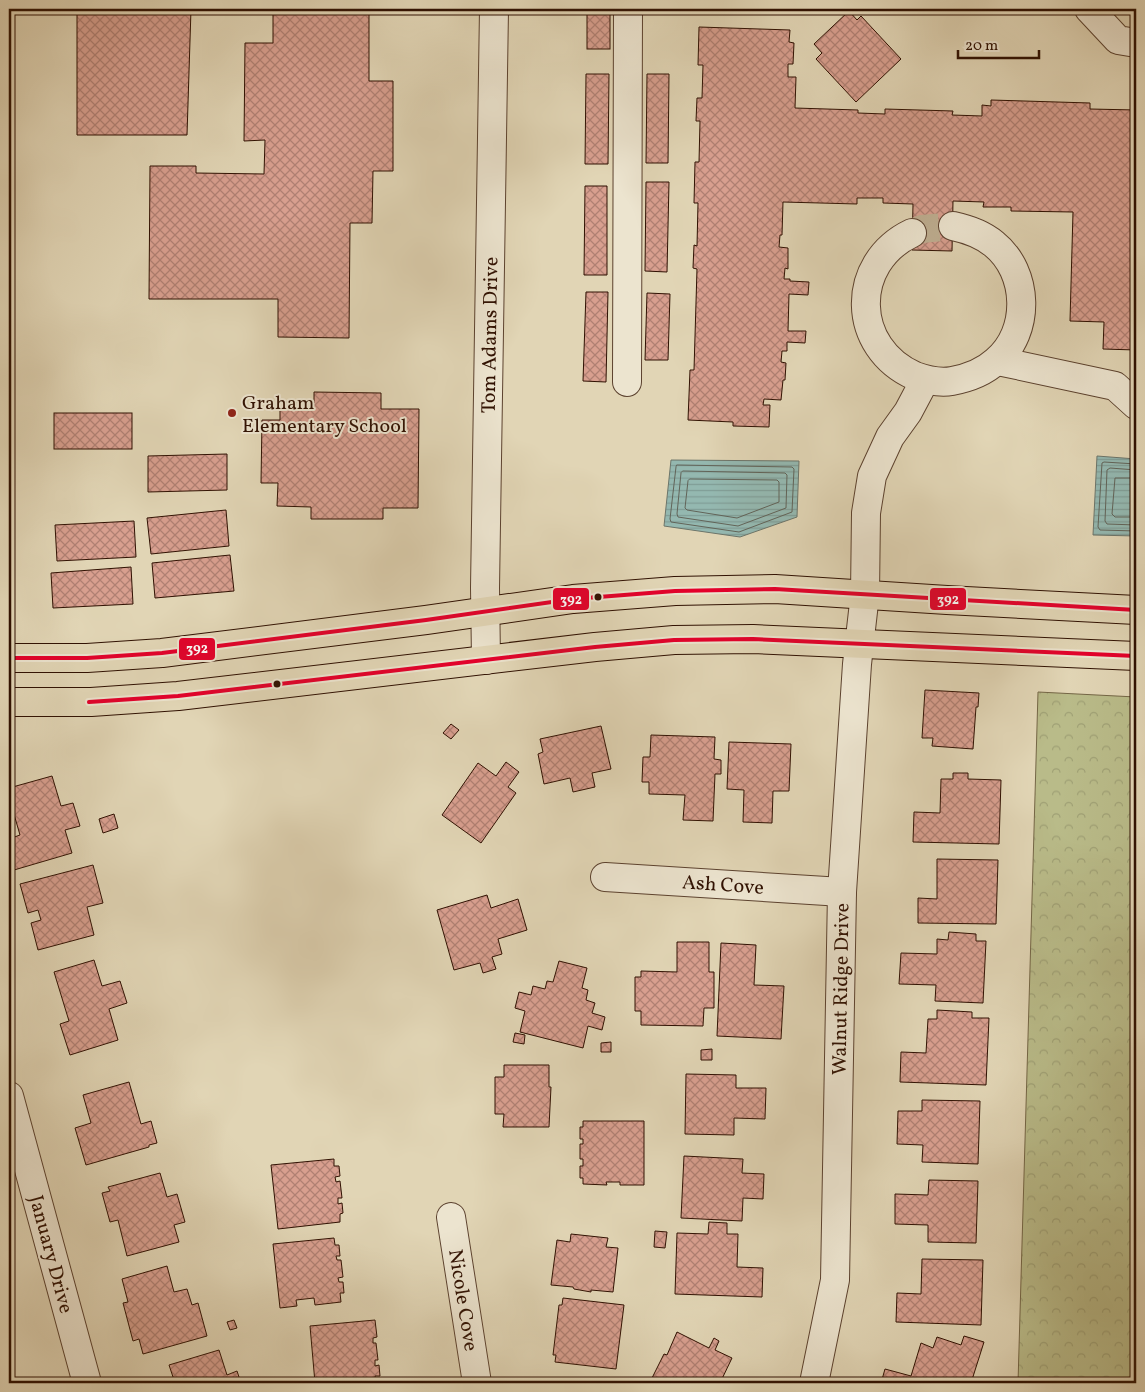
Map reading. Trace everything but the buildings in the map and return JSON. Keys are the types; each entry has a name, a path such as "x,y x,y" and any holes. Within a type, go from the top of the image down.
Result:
{"main road":[{"path":"9,658 87,658 162,653 574,599 675,591 774,589 1136,610"},
{"path":"9,702 91,702 178,696 595,647 674,640 753,638 1136,656"}],"street":[{"name":"Tom Adams Drive","path":"486,660 485,611 494,9"},
{"path":"627,382 628,9"},
{"path":"1089,9 1118,40 1136,43"},
{"path":"912,233 899,240 880,258 869,280 865,306 870,330 882,353 901,370 924,380 950,382 976,375 998,361 1013,340 1021,314 1021,288 1012,264 994,244 972,230 953,226"},
{"path":"998,361 1115,386 1136,404"},
{"name":"Walnut Ridge Drive","path":"814,1383 835,1280 842,892 856,674 865,594 866,513 872,476 890,437 908,412 924,380"},
{"name":"Ash Cove","path":"605,877 842,892"},
{"name":"January Drive","path":"9,1096 87,1383"},
{"name":"Nicole Cove","path":"451,1217 477,1383"}],"green space":[{"path":"1038,692 1136,697 1136,1383 1018,1383"}],"water":[{"path":"1097,456 1136,459 1136,536 1093,535"},
{"path":"671,460 799,461 797,517 740,537 664,526"}],"tunnel":[{"path":"912,233 922,229 953,226"}],"transit line":[{"name":"392","path":"9,658 87,658 162,653 426,620 573,599 675,591 775,589 1136,610"},
{"name":"392","path":"89,702 178,696 595,647 674,640 753,639 1136,656"}],"place":[{"name":"Graham Elementary School","path":"232,413"}]}
